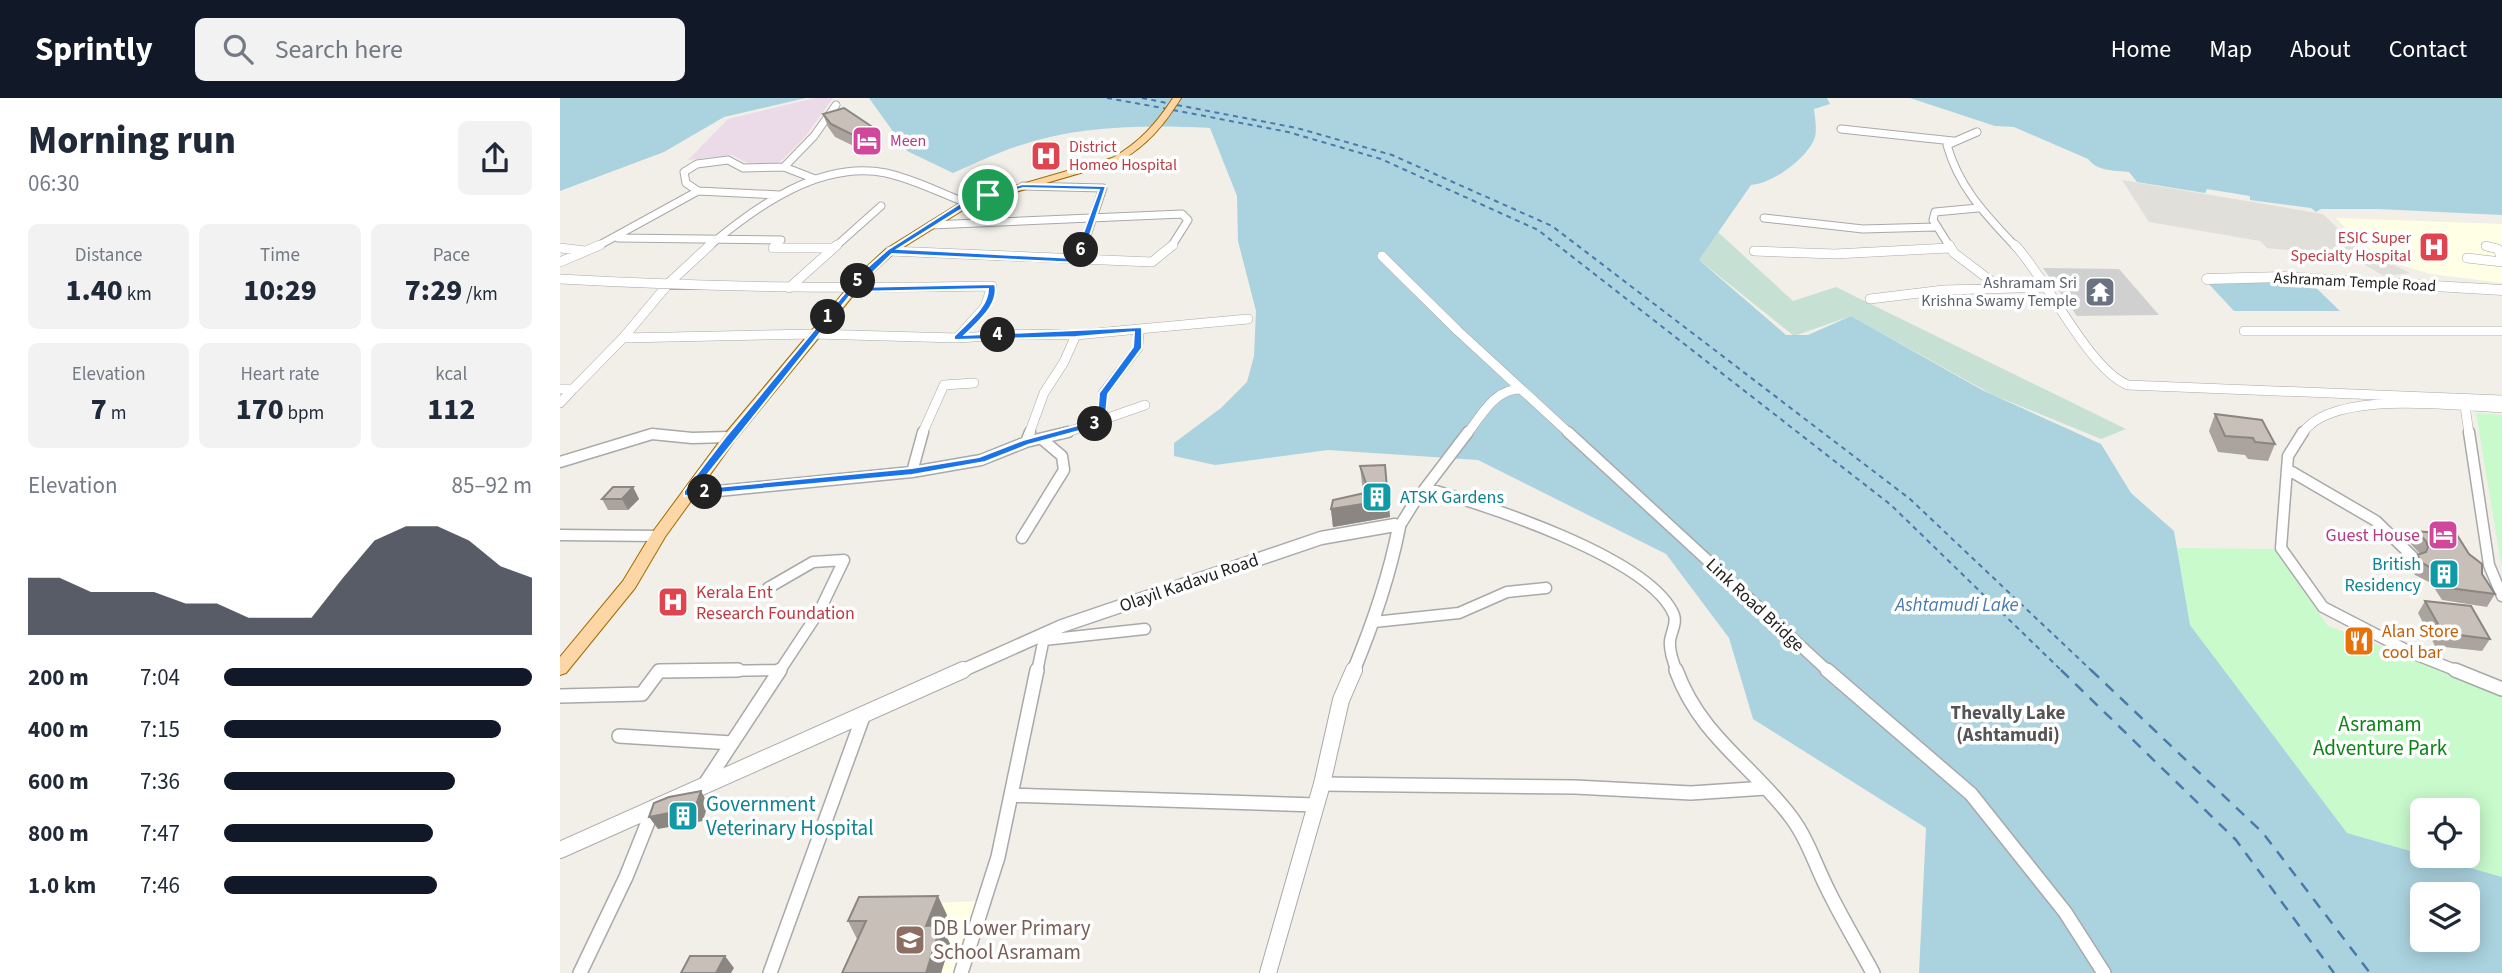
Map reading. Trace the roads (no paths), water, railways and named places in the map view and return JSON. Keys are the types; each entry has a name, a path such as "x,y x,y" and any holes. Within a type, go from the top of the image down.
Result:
{"main road":[{"path":"560,669 629,584 658,537 730,437 851,289 890,251 967,203 1115,160 1153,135 1177,98"}],"street":[{"path":"784,167 814,136 836,105"},
{"path":"1841,129 1953,141"},
{"path":"1977,132 1947,145 1953,169 1978,208 2033,266 2083,341 2114,377 2127,385 2502,400"},
{"path":"780,195 698,191 686,183 684,172 697,164 729,160 743,168 784,167 815,179"},
{"path":"560,403 624,338 666,285 717,241 780,195 815,179 858,171 890,173 967,203"},
{"path":"1023,186 1103,188 1078,261"},
{"path":"560,262 616,238 698,191"},
{"path":"789,288 881,206"},
{"path":"1978,208 1935,212 1933,220 1949,248 1999,286"},
{"path":"890,251 1078,261 1152,262 1159,259 1180,238 1188,220 1182,214 931,225"},
{"path":"1764,218 1863,229 1936,227"},
{"path":"616,238 780,240 772,248 832,248"},
{"path":"2467,258 2502,261 2498,249 2486,246"},
{"path":"560,248 588,251"},
{"path":"1754,251 1835,254 1949,248"},
{"name":"Link Road Bridge","path":"1382,256 1521,389 1806,652 1970,794 2065,912 2104,973"},
{"name":"Ashramam Temple Road","path":"2207,279 2283,277 2500,293"},
{"path":"2398,284 2421,277 2500,293"},
{"path":"2432,278 2444,287"},
{"path":"560,279 789,288 992,286 992,295 982,312 957,338"},
{"path":"1870,299 1999,286 2047,287"},
{"path":"624,338 814,334 957,338 1021,334 1076,335 1248,319"},
{"path":"1102,422 1103,393 1138,348 1139,329"},
{"path":"2244,331 2502,331"},
{"path":"1027,442 1044,393 1064,362 1076,335"},
{"path":"912,472 922,434 944,385 974,383"},
{"path":"560,389 573,389"},
{"path":"1268,973 1322,784 1340,700 1374,622 1392,567 1399,527 1495,398 1508,389 1521,389"},
{"path":"2502,408 2384,402 2324,414 2305,429 2288,456 2281,548 2323,607 2412,653 2502,688"},
{"path":"688,494 912,472 981,460 1027,442 1102,422 1144,405"},
{"path":"2465,406 2489,565 2502,596"},
{"path":"560,462 652,434 692,438 730,437"},
{"path":"1022,538 1063,476 1065,464 1058,450 1042,440"},
{"path":"2287,469 2376,521 2414,558"},
{"path":"1426,488 1525,520 1605,557 1642,581 1674,614 1676,626 1670,640 1674,668 1710,730 1793,819 1873,973"},
{"name":"Olayil Kadavu Road","path":"560,850 1044,636 1321,538 1378,527 1399,527"},
{"path":"560,535 658,537"},
{"path":"705,784 820,610 844,560 813,562 768,587"},
{"path":"1374,622 1459,613 1507,592 1546,588"},
{"path":"961,973 998,857 1044,636 1145,629"},
{"path":"560,696 642,694 659,671 781,670"},
{"path":"770,973 864,714"},
{"path":"619,736 732,743"},
{"path":"1322,784 1575,787 1690,793 1766,788"},
{"path":"1011,795 1316,805"},
{"path":"580,973 626,877 654,807"}],"water":[{"path":"560,98 806,98 724,117 664,152 560,191"},
{"name":"Ashtamudi Lake","path":"869,98 1827,98 1830,104 1814,109 1815,137 1805,153 1779,175 1751,185 1699,260 1786,335 1808,335 1851,316 1982,390 2101,444 2131,493 2174,531 2190,625 2347,833 2410,851 2410,868 2470,868 2502,877 2502,973 1919,973 1926,828 1753,719 1729,638 1666,554 1478,460 1328,450 1215,465 1174,456 1174,443 1221,408 1247,382 1254,356 1256,311 1238,241 1237,196 1210,128 1137,127 1065,134 1010,149 953,173 907,151"},
{"path":"1910,98 2502,98 2502,215 2378,209 2321,209 2316,212 2311,208 2250,200 2250,196 2207,189 2205,193 2137,182 2129,172 2101,168 2088,159 2014,127 1995,126"},
{"path":"2206,281 2309,281 2340,311 2234,311"}],"place":[{"name":"Meen","path":"867,141"},
{"name":"District Homeo Hospital","path":"1046,156"},
{"name":"ESIC Super Specialty Hospital","path":"2434,247"},
{"name":"Ashramam Sri Krishna Swamy Temple","path":"2100,292"},
{"name":"ATSK Gardens","path":"1377,497"},
{"name":"Guest House","path":"2443,535"},
{"name":"British Residency","path":"2444,574"},
{"name":"Kerala Ent Research Foundation","path":"673,602"},
{"name":"Alan Store cool bar","path":"2359,641"},
{"name":"Government Veterinary Hospital","path":"683,816"},
{"name":"DB Lower Primary School Asramam","path":"910,940"}],"district":[{"name":"Thevally Lake (Ashtamudi)","path":"2008,724"}],"park label":[{"name":"Asramam Adventure Park","path":"2380,736"}]}
